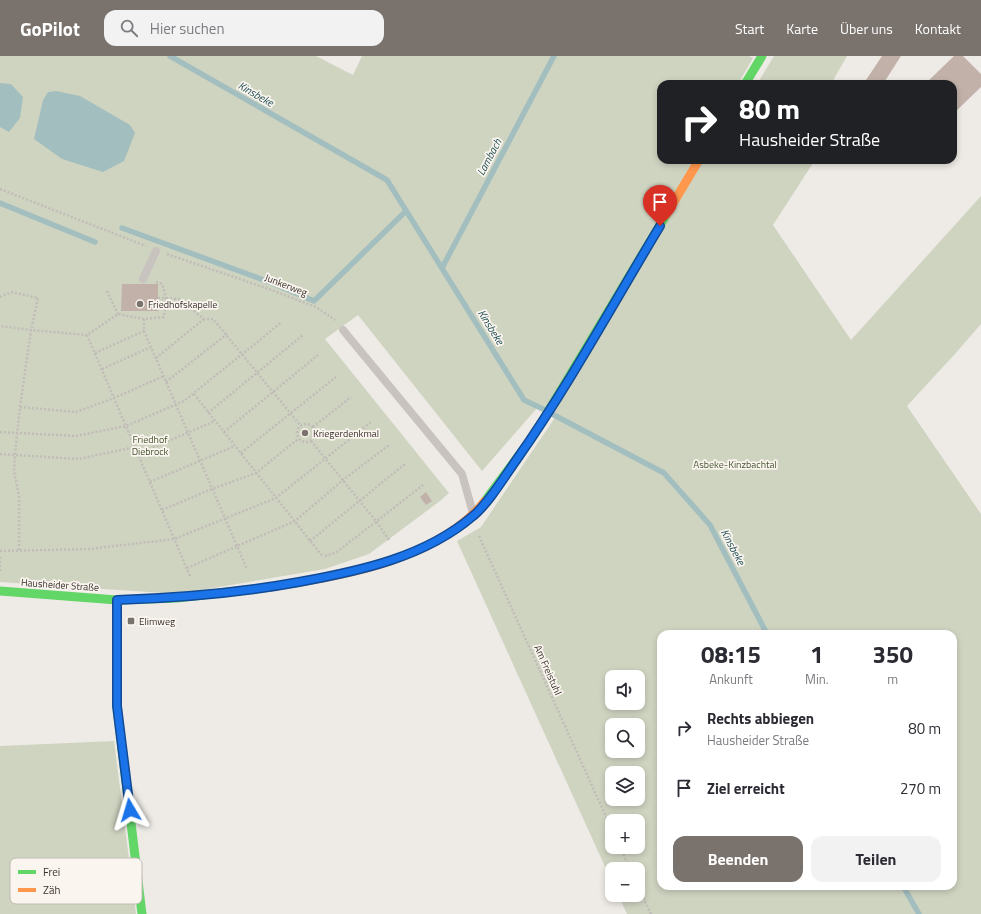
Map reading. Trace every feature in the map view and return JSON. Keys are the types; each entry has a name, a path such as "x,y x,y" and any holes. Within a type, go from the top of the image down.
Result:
{"street":[{"path":"747,80 762,56"},
{"name":"Hausheider Straße","path":"0,591 117,600 177,598 264,588 335,576 378,565 399,558 431,544 455,530 474,515 534,435 698,164"},
{"path":"117,600 117,706 135,858"},
{"path":"141,904 142,914"}],"lane":[{"path":"143,279 156,251"},
{"path":"343,330 462,474 474,515"}],"path":[{"name":"Junkerweg","path":"0,189 156,251 266,288 316,307 332,318 343,330"},
{"path":"0,326 87,335 118,314 144,319 164,318 166,297 162,284 157,282"},
{"path":"107,291 118,314"},
{"path":"0,297 12,292 38,298 31,330 15,454 14,471 19,496 19,550"},
{"path":"158,298 166,297 178,299 204,319 213,319 227,334 300,425"},
{"path":"144,319 144,331 151,348 247,569"},
{"path":"156,358 204,319"},
{"path":"0,432 76,436 126,426 184,401 282,322"},
{"path":"95,353 144,331"},
{"path":"166,382 227,334"},
{"path":"87,335 190,576 194,578"},
{"path":"208,413 303,335"},
{"path":"102,369 151,348"},
{"path":"224,432 318,355"},
{"path":"20,406 76,412 114,398 164,376"},
{"path":"241,453 336,377"},
{"path":"194,394 323,557"},
{"path":"313,427 351,396"},
{"path":"138,454 188,431 215,421"},
{"path":"0,551 89,550 174,539 276,498 371,422"},
{"path":"300,425 305,424 313,427"},
{"path":"300,425 296,434 298,439 302,442 311,440 314,437 315,432 313,427"},
{"path":"162,510 212,489 256,473 298,439"},
{"path":"311,440 376,521 399,558"},
{"path":"187,568 295,521 343,480 389,445"},
{"path":"150,482 235,446"},
{"path":"0,454 78,459 135,447"},
{"path":"310,540 405,464"},
{"path":"315,558 337,552 423,485"},
{"name":"Am Freistuhl","path":"474,515 480,539 605,815"},
{"path":"239,570 254,568"},
{"path":"645,902 651,914"}],"green space":[{"name":"Asbeke-Kinzbachtal","path":"0,56 316,56 353,75 362,56 749,56 753,58 740,80 657,80 657,164 812,164 773,225 851,340 981,196 981,324 907,406 981,514 981,914 627,914 621,902 645,902 645,862 605,862 605,867 457,541 481,527 556,416 538,407 482,471 358,315 325,339 449,493 369,554 325,569 178,594 0,582"},
{"path":"774,56 847,56 833,80 759,80"},
{"path":"114,741 129,858 10,858 10,904 135,904 136,914 0,914 0,746"}],"water":[{"path":"0,83 11,84 23,97 20,118 9,132 0,127"},
{"path":"56,91 80,96 130,125 135,133 124,161 103,172 62,159 34,139 43,100 48,92"}],"building":[{"path":"882,56 901,56 886,80 866,80"},
{"path":"954,56 963,56 981,74 981,87 957,110 957,80 929,80"},
{"name":"Friedhofskapelle","path":"122,284 158,284 158,311 121,311"},
{"path":"426,492 432,501 426,505 420,497"}],"waterway":[{"name":"Kinsbeke","path":"170,56 387,180 524,400 545,410"},
{"name":"Lambach","path":"442,268 554,56"},
{"path":"0,203 95,242"},
{"path":"122,228 272,283 314,301 406,211"},
{"name":"Kinsbeke","path":"552,414 664,473 710,525 765,630"},
{"name":"Kinsbeke","path":"905,890 919,914"}],"traffic: fast":[{"path":"747,80 762,56"},
{"path":"485,501 534,435 666,215"},
{"path":"0,591 117,600 177,598 271,587"},
{"path":"117,600 117,707 135,858"},
{"path":"141,904 142,914"}],"traffic: slow":[{"path":"666,215 697,164"},
{"path":"271,587 328,577 357,570 387,562 415,551 441,538 465,521 485,501"}],"place":[{"name":"Friedhofskapelle","path":"140,304"},
{"name":"Kriegerdenkmal","path":"305,433"},
{"name":"Elimweg","path":"131,621"}],"route":[{"path":"130,810 117,706 117,600 177,598 264,588 335,576 399,558 431,544 455,530 474,515 534,435 660,226"}],"park label":[{"name":"Friedhof Diebrock","path":"150,444"}]}
